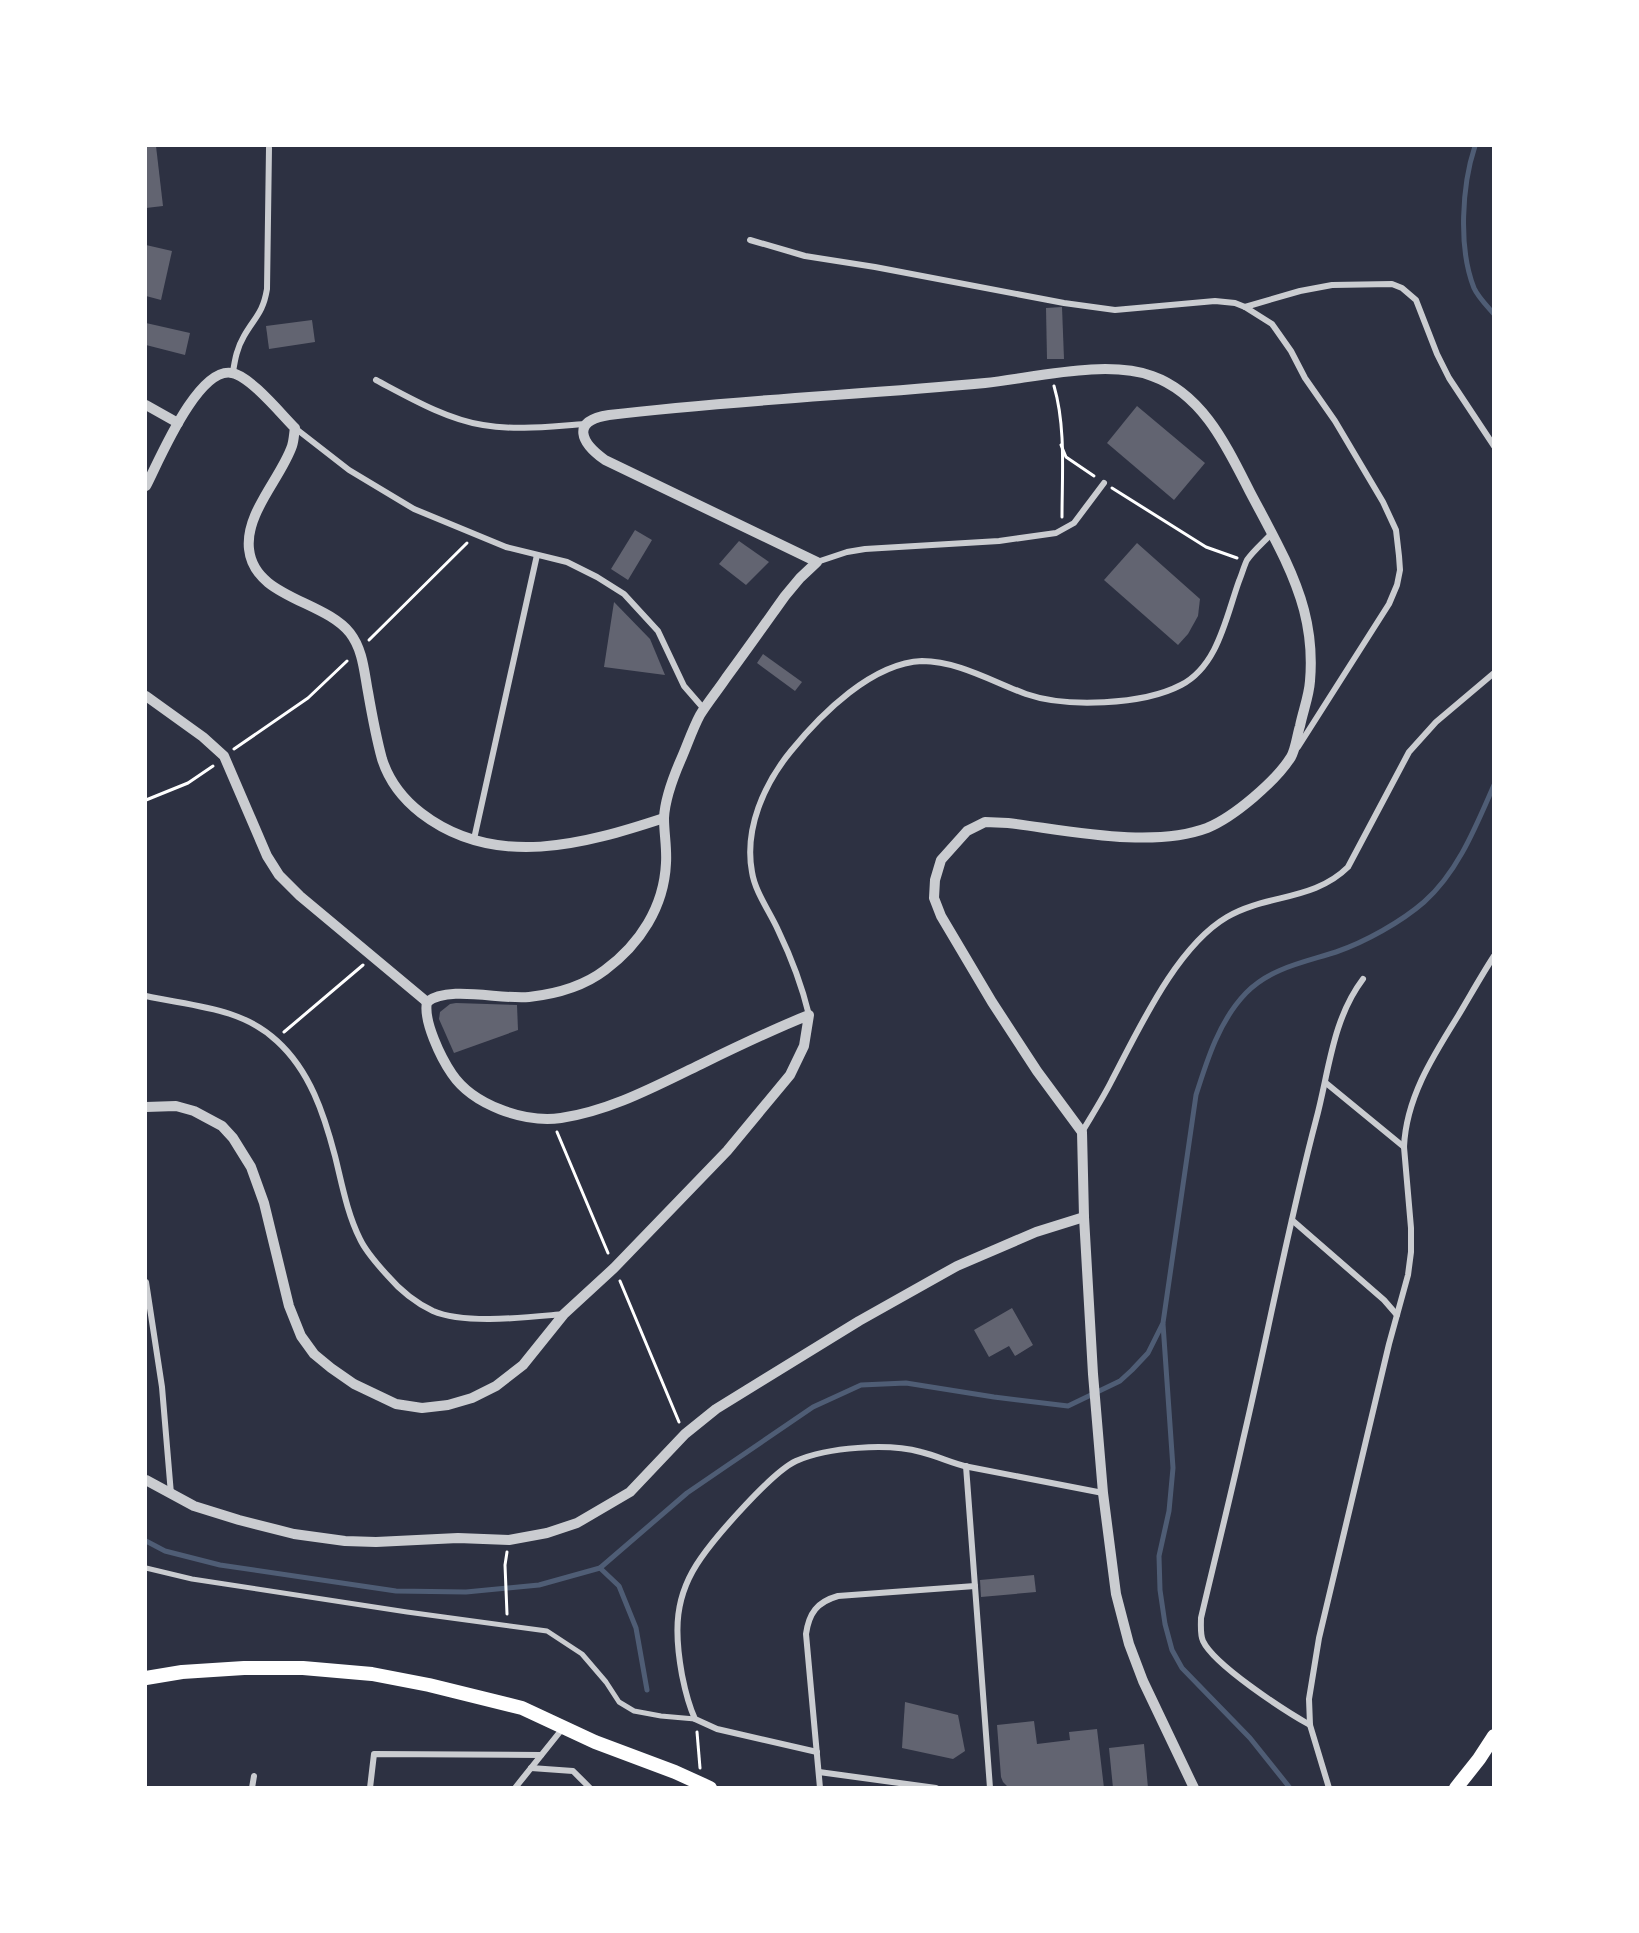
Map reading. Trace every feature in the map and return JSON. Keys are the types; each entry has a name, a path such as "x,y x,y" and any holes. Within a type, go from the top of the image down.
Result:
{"main road":[{"path":"146,1678 182,1672 244,1668 303,1668 372,1674 429,1685 522,1708 596,1742 706,1786"},
{"path":"1456,1788 1479,1760 1494,1736"}],"street":[{"path":"233,372 237,350 244,335 258,317 266,297 269,148"},
{"path":"750,240 805,256 1064,303 1115,310 1215,301 1245,307 1272,324 1291,351 1305,378 1335,421 1383,502 1396,530 1400,570 1389,604 1292,755 1261,791 1232,814 1209,827 1181,835 1150,838 985,822 967,831 941,860 935,880 934,898 941,916 968,964 1037,1071 1082,1132"},
{"path":"1245,307 1332,285 1392,284 1402,288 1416,300 1441,362 1494,446"},
{"path":"817,562 605,460 593,452 584,440 582,435 586,424 595,417 694,405 988,382 1109,369 1134,370 1155,377 1175,387 1196,404 1213,427 1232,456 1292,575 1309,632 1310,684 1292,755"},
{"path":"146,486 178,423 197,393 210,379 219,374 233,372 262,393 295,428 340,464 374,486 414,508 506,547 567,562 624,594 658,631 684,686 704,709"},
{"path":"376,380 415,401 481,425 525,427 586,424"},
{"path":"146,405 178,423"},
{"path":"295,428 293,444 253,521 248,537 252,562 258,572 288,596 338,621 351,634 360,649 375,732 383,762 402,797 433,822 474,839 515,848 542,848 593,840 664,818"},
{"path":"427,1002 435,996 451,993 528,997 583,984 623,956 640,938 654,914 662,890 666,865 664,818 668,797 681,760 704,709 784,596 817,562 847,552 865,549 999,541 1062,531 1074,523 1104,483"},
{"path":"146,1107 176,1106 194,1111 222,1126 233,1138 251,1167 264,1203 289,1306 302,1336 314,1354 331,1368 372,1394 396,1404 422,1408 448,1405 472,1398 496,1386 523,1365 564,1314 655,1226 727,1151 783,1085 795,1067 804,1046 809,1015 803,991 752,874 750,839 753,820 769,784 787,755 810,727 863,683 891,668 923,661 946,664 1029,694 1057,701 1095,703 1132,699 1181,685 1198,674 1218,643 1247,560 1272,533"},
{"path":"474,839 537,555"},
{"path":"1194,1788 1143,1681 1129,1644 1116,1594 1103,1492 1093,1374 1084,1217 1082,1132 1152,1008 1177,967 1194,945 1210,929 1239,911 1321,887 1340,875 1348,867 1409,752 1436,722 1494,673"},
{"path":"146,696 218,749 224,756 267,856 279,875 300,896 427,1002 427,1016 446,1065 466,1090 504,1111 527,1117 558,1119 587,1113 642,1093 769,1031 809,1015"},
{"path":"1329,1788 1310,1725 1309,1699 1319,1638 1412,1252 1404,1147 1407,1121 1424,1075 1494,956"},
{"path":"1310,1725 1278,1706 1215,1657 1202,1640 1201,1618 1334,1042 1342,1015 1363,979"},
{"path":"146,996 219,1010 251,1023 276,1040 298,1065 311,1086 330,1137 350,1215 360,1240 373,1260 411,1297 433,1311 452,1316 529,1317 564,1314"},
{"path":"1326,1083 1404,1147"},
{"path":"146,1480 194,1506 266,1528 345,1541 509,1540 547,1533 577,1523 630,1492 685,1434 716,1409 859,1321 957,1266 1036,1232 1084,1217"},
{"path":"1292,1220 1384,1300 1397,1315"},
{"path":"146,1282 162,1387 171,1494"},
{"path":"694,1716 684,1684 677,1648 678,1611 683,1593 696,1566 711,1544 768,1483 795,1461 843,1449 904,1448 966,1466 1103,1492"},
{"path":"966,1466 990,1788"},
{"path":"146,1568 192,1579 547,1631 582,1654 606,1682 619,1702 634,1711 661,1716 694,1716 717,1729 817,1752"},
{"path":"820,1788 806,1634 808,1620 814,1608 827,1599 838,1596 975,1586"},
{"path":"515,1788 563,1728"},
{"path":"369,1788 374,1755 541,1755"},
{"path":"531,1768 573,1771 590,1788"},
{"path":"819,1772 936,1788"},
{"path":"252,1788 254,1776"}],"path":[{"path":"1051,374 1057,396 1061,445 1062,531"},
{"path":"1061,445 1066,457 1206,547 1222,554 1247,560"},
{"path":"146,800 195,780 224,756 308,698 448,564 473,534"},
{"path":"276,1040 372,955"},
{"path":"504,1566 507,1614"},
{"path":"694,1716 706,1786"}],"building":[{"path":"146,146 156,146 163,206 146,208"},
{"path":"146,245 172,251 161,300 146,296"},
{"path":"1062,307 1064,359 1047,359 1046,308"},
{"path":"312,320 315,342 269,349 266,326"},
{"path":"146,323 190,333 185,355 146,345"},
{"path":"1137,406 1205,463 1174,500 1107,443"},
{"path":"635,530 652,540 628,580 611,569"},
{"path":"739,541 769,562 746,585 719,564"},
{"path":"1137,543 1200,599 1198,616 1188,634 1178,645 1104,580"},
{"path":"614,602 650,639 665,675 604,667"},
{"path":"763,654 802,682 795,691 757,663"},
{"path":"450,1004 517,1005 518,1030 454,1053 439,1019 440,1012"},
{"path":"1012,1308 1033,1345 1015,1356 1009,1346 989,1357 974,1330"},
{"path":"1034,1575 1036,1592 981,1597 980,1580"},
{"path":"905,1702 958,1715 965,1751 953,1759 902,1748"},
{"path":"1034,1721 1037,1744 1070,1740 1069,1732 1097,1729 1104,1788 1009,1788 1001,1777 997,1725"},
{"path":"1144,1744 1148,1788 1113,1788 1109,1748"}],"waterway":[{"path":"1475,146 1465,198 1466,254 1474,288 1494,314"},
{"path":"146,1541 165,1551 220,1565 396,1591 466,1592 539,1585 600,1568 687,1493 813,1407 861,1385 906,1383 1068,1406 1120,1381 1148,1353 1163,1323 1196,1095 1210,1055 1228,1016 1246,993 1266,977 1288,967 1359,943 1394,924 1424,902 1447,877 1465,848 1494,785"},
{"path":"1163,1324 1173,1468 1169,1511 1159,1556 1160,1590 1172,1650 1182,1668 1250,1738 1290,1788"},
{"path":"600,1568 619,1586 636,1628 647,1690"}]}
